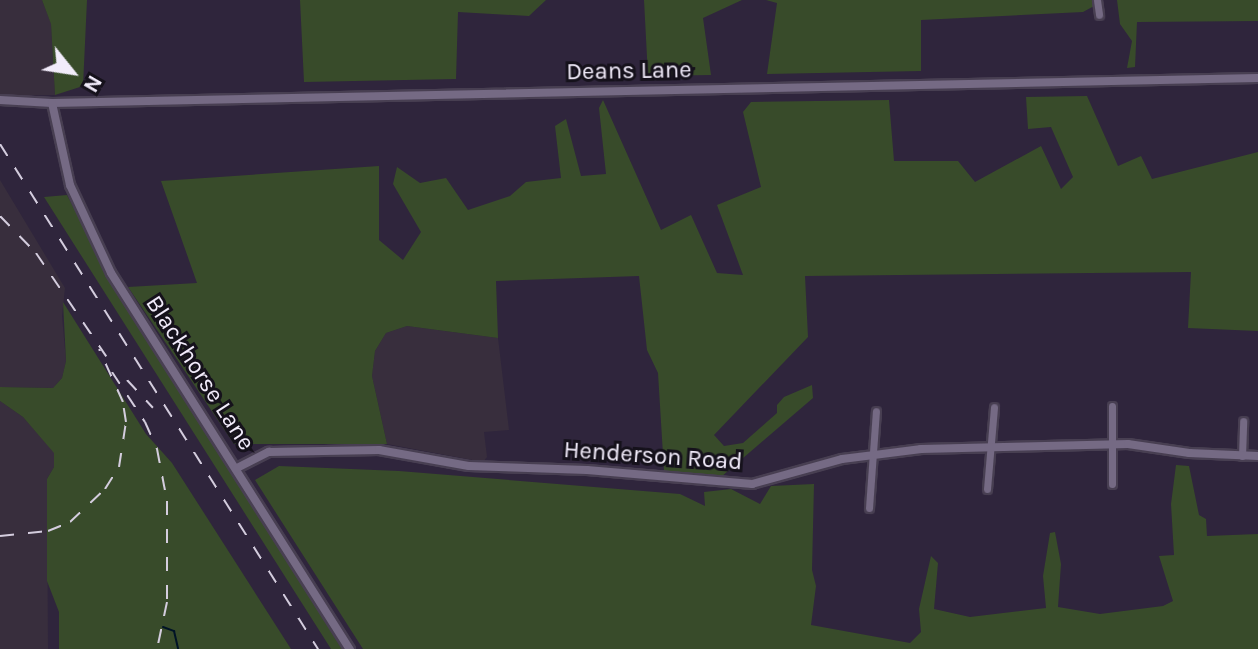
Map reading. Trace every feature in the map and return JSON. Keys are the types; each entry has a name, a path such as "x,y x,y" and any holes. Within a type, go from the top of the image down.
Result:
{"street":[{"path":"1097,0 1099,15"},
{"name":"Deans Lane","path":"0,100 52,103 1258,78"},
{"name":"Blackhorse Lane","path":"52,103 70,185 84,221 111,273 350,649"},
{"path":"1112,406 1112,484"},
{"path":"987,489 994,407"},
{"path":"869,508 876,411"},
{"path":"1242,456 1243,421"},
{"name":"Henderson Road","path":"237,468 269,452 379,450 469,466 587,470 744,484 873,455 991,446 1113,444 1258,456"}],"shaded area":[{"path":"0,0 42,0 51,23 55,95 0,96"},
{"path":"0,180 65,288 62,316 66,361 62,378 53,388 0,387"},
{"path":"407,326 498,338 509,430 484,432 487,457 483,462 387,444 372,376 375,351 386,333"},
{"path":"0,401 23,417 54,452 54,467 47,479 48,649 0,649"}],"green space":[{"path":"42,0 87,0 83,86 55,95 51,24"},
{"path":"300,0 546,0 529,16 458,12 456,79 304,82"},
{"path":"644,0 742,0 703,18 711,75 648,76"},
{"path":"766,0 1093,0 1094,6 1083,12 921,20 921,71 767,74 777,3"},
{"path":"1117,0 1258,0 1258,21 1137,22 1135,67 1127,68 1132,41 1120,24"},
{"path":"1087,96 1118,166 1141,156 1152,179 1258,152 1258,331 1188,328 1191,272 805,276 808,337 714,435 724,446 743,443 777,413 777,405 784,397 812,385 813,398 721,477 664,471 658,373 647,350 639,276 496,281 498,338 407,326 386,333 375,351 372,376 387,444 234,444 128,287 197,283 161,181 379,166 379,240 403,260 421,232 393,184 397,167 420,183 446,178 468,210 510,196 526,182 561,178 555,126 566,119 581,176 606,174 599,108 603,100 661,230 691,215 717,273 743,275 717,205 761,187 743,112 751,102 889,100 894,161 958,161 975,182 1041,146 1061,189 1073,177 1051,127 1028,129 1026,97"},
{"path":"67,195 113,283 342,649 331,649 44,197"},
{"path":"63,302 146,434 172,463 291,649 59,649 59,612 47,581 47,479 54,467 54,453 23,417 0,401 0,387 53,388 62,378 66,361"},
{"path":"1176,465 1189,466 1199,515 1206,519 1207,536 1258,534 1258,649 363,649 255,480 279,466 399,471 680,494 705,506 704,492 731,489 760,504 771,486 814,484 812,570 816,586 811,625 910,643 921,632 919,609 931,556 938,563 934,609 970,617 1046,608 1043,576 1050,533 1055,532 1061,564 1058,607 1100,614 1163,606 1173,601 1159,556 1174,555 1171,504"}],"waterway":[{"path":"163,627 174,631 178,649"}],"railway":[{"path":"0,144 318,649"},
{"path":"0,216 36,253 106,356"},
{"path":"0,536 48,531 70,522 105,489 119,467 126,422 123,402 99,349"},
{"path":"112,372 145,422 157,449 167,501 167,602 157,649"},
{"path":"127,380 153,408"}]}
